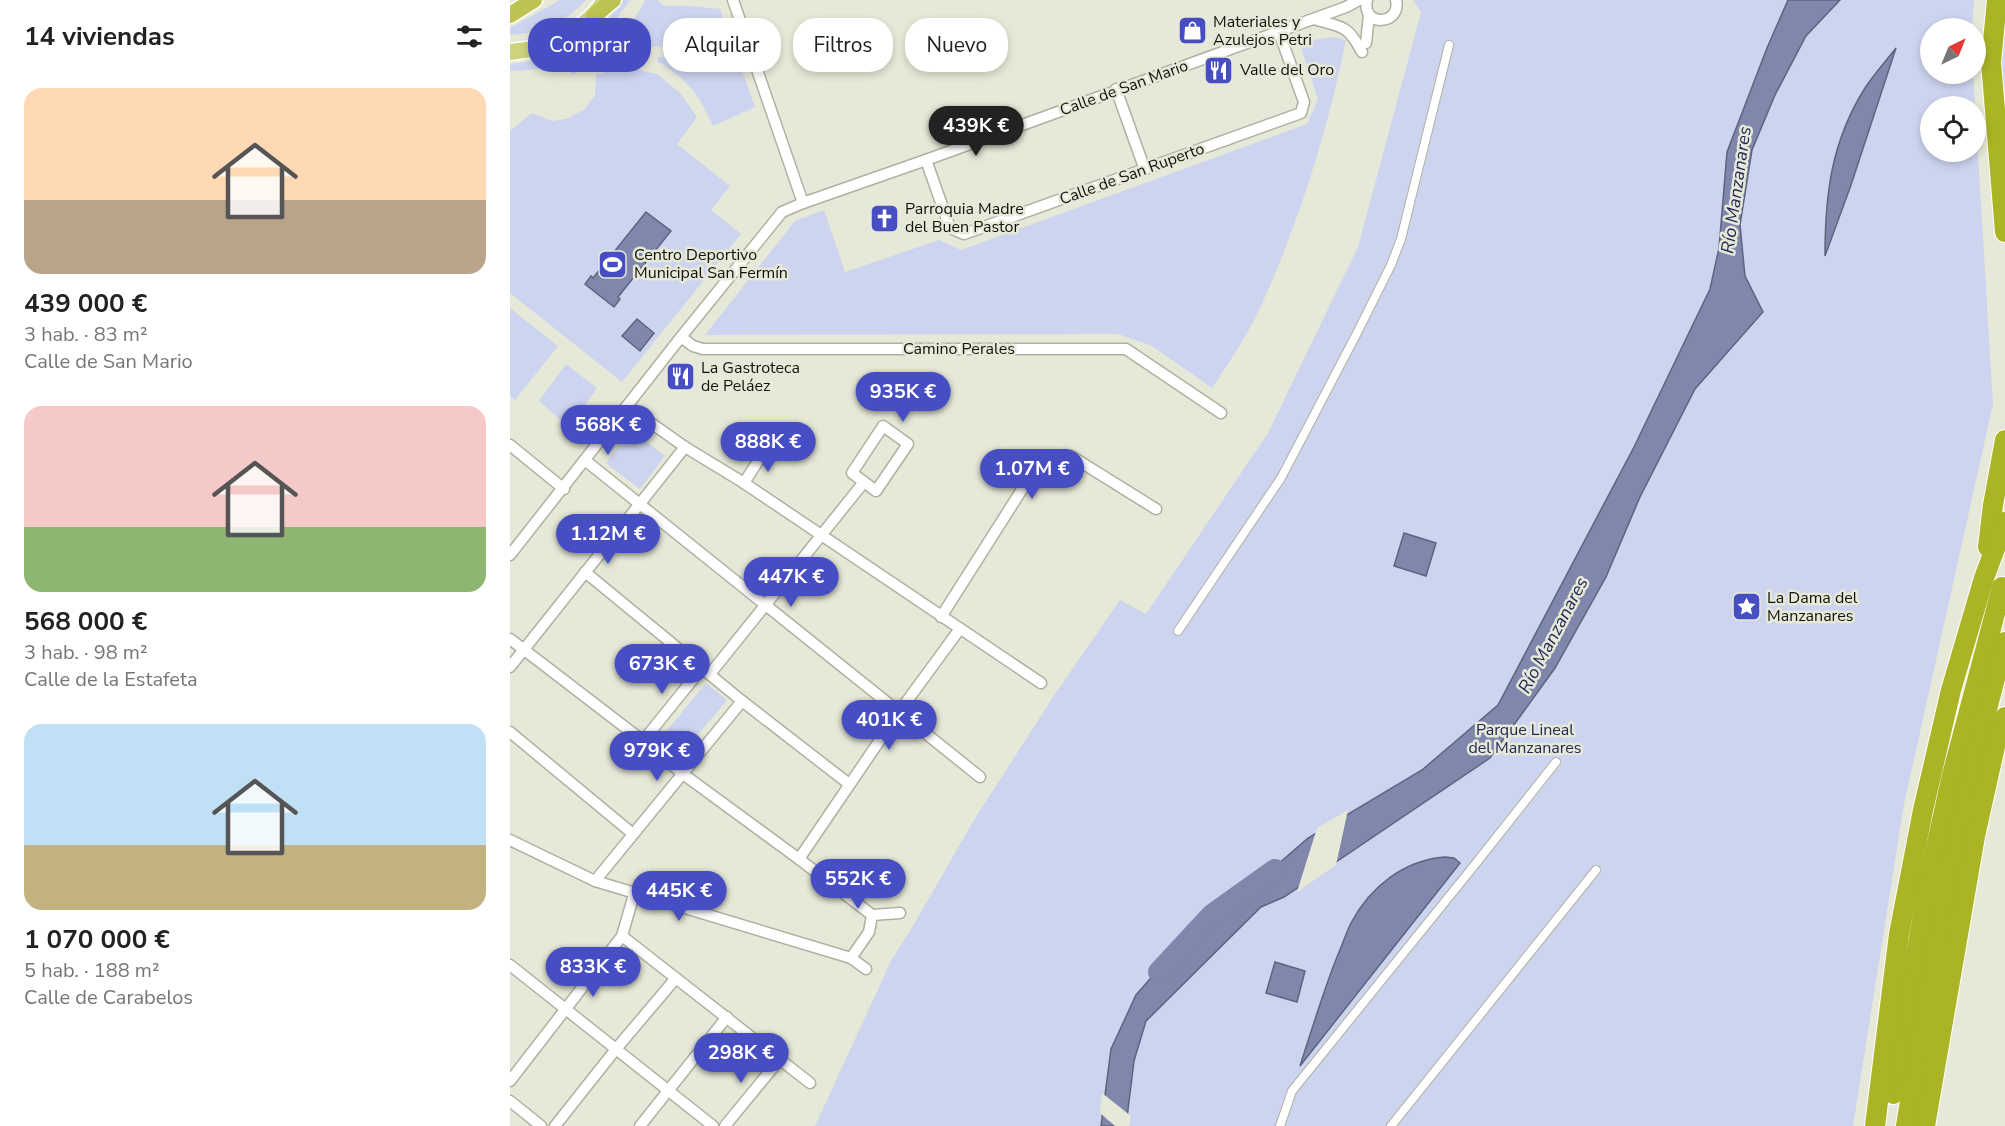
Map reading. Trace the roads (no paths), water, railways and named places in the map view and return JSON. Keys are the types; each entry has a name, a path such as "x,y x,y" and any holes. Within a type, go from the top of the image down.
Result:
{"highway":[{"path":"510,15 534,0"},
{"path":"594,16 613,0"},
{"path":"1997,0 1991,62 2005,232"},
{"path":"1984,578 1993,505 2005,440"},
{"path":"1875,1126 1899,934 1923,810 1951,690 1984,578 2005,522"},
{"path":"1888,1126 1928,884 1952,775 2002,587"},
{"path":"1906,1126 1958,829 1989,698 2005,642"},
{"path":"1925,1126 1975,836 1996,742 2005,717"},
{"path":"1975,836 2005,754"}],"main road":[{"path":"510,52 532,50 555,43 576,32 594,16 606,0"}],"street":[{"path":"733,0 803,202"},
{"name":"Calle de San Mario","path":"510,555 782,212 803,202 926,160 1116,89 1279,32 1359,0"},
{"path":"1367,0 1366,6 1369,14 1366,43 1382,21 1390,18 1395,11 1395,0"},
{"path":"1340,6 1369,14 1382,21"},
{"path":"1314,19 1348,30 1362,52"},
{"name":"Calle de San Ruperto","path":"926,160 950,228 964,234 1145,170 1301,113 1304,102 1279,32"},
{"path":"1178,631 1281,478 1324,398 1390,265 1401,239 1449,45"},
{"path":"1116,89 1145,170"},
{"name":"Camino Perales","path":"681,337 693,346 703,349 1126,349 1221,413"},
{"path":"627,406 685,447 744,483 959,630 1041,683"},
{"path":"883,426 908,444 876,491 864,482 852,473 883,426"},
{"path":"510,667 685,447"},
{"path":"744,483 767,447"},
{"path":"511,449 564,489"},
{"path":"940,617 1040,461 1046,456 1071,456 1156,509"},
{"path":"586,461 980,777"},
{"path":"643,741 764,605 864,482"},
{"path":"585,572 742,701 849,784"},
{"path":"799,859 899,712 959,630"},
{"path":"510,639 683,774 872,915 900,913"},
{"path":"596,881 742,701"},
{"path":"510,732 633,834"},
{"path":"1280,1126 1292,1090 1556,762"},
{"path":"510,840 596,881 851,958 866,969"},
{"path":"1390,1126 1596,870"},
{"path":"510,1081 622,936 634,894"},
{"path":"851,958 868,932 872,915"},
{"path":"622,936 810,1083"},
{"path":"512,971 566,1009 713,1126"},
{"path":"555,1126 676,978"},
{"path":"640,1126 727,1017"},
{"path":"725,1126 780,1059"},
{"path":"510,1101 541,1126"}],"water":[{"path":"1788,0 1840,0 1806,36 1775,95 1752,150 1740,225 1745,276 1763,312 1695,389 1640,497 1606,577 1555,668 1490,758 1284,897 1261,907 1146,1021 1134,1061 1126,1126 1101,1126 1111,1049 1136,995 1164,963 1308,838 1422,770 1498,705 1634,447 1710,289 1719,248 1727,152"},
{"path":"1896,48 1825,256 1826,212 1832,169 1844,128 1865,88"},
{"path":"646,212 671,231 618,297 620,299 614,307 585,284 591,276 593,278"},
{"path":"637,319 654,333 640,351 622,336"},
{"path":"1404,533 1436,543 1426,576 1394,566"},
{"path":"1454,858 1460,863 1300,1066 1332,970 1349,927 1359,910 1378,887 1402,870 1430,859"},
{"path":"1275,962 1305,971 1297,1002 1266,993"}],"waterway":[{"name":"Río Manzanares","path":"1159,972 1212,915 1275,870"}],"place":[{"name":"Materiales y Azulejos Petri","path":"1192,31"},
{"name":"Valle del Oro","path":"1219,70"},
{"name":"Parroquia Madre del Buen Pastor","path":"884,218"},
{"name":"Centro Deportivo Municipal San Fermín","path":"613,264"},
{"name":"La Gastroteca de Peláez","path":"680,377"},
{"name":"La Dama del Manzanares","path":"1746,607"}],"park label":[{"name":"Parque Lineal del Manzanares","path":"1525,739"}]}
